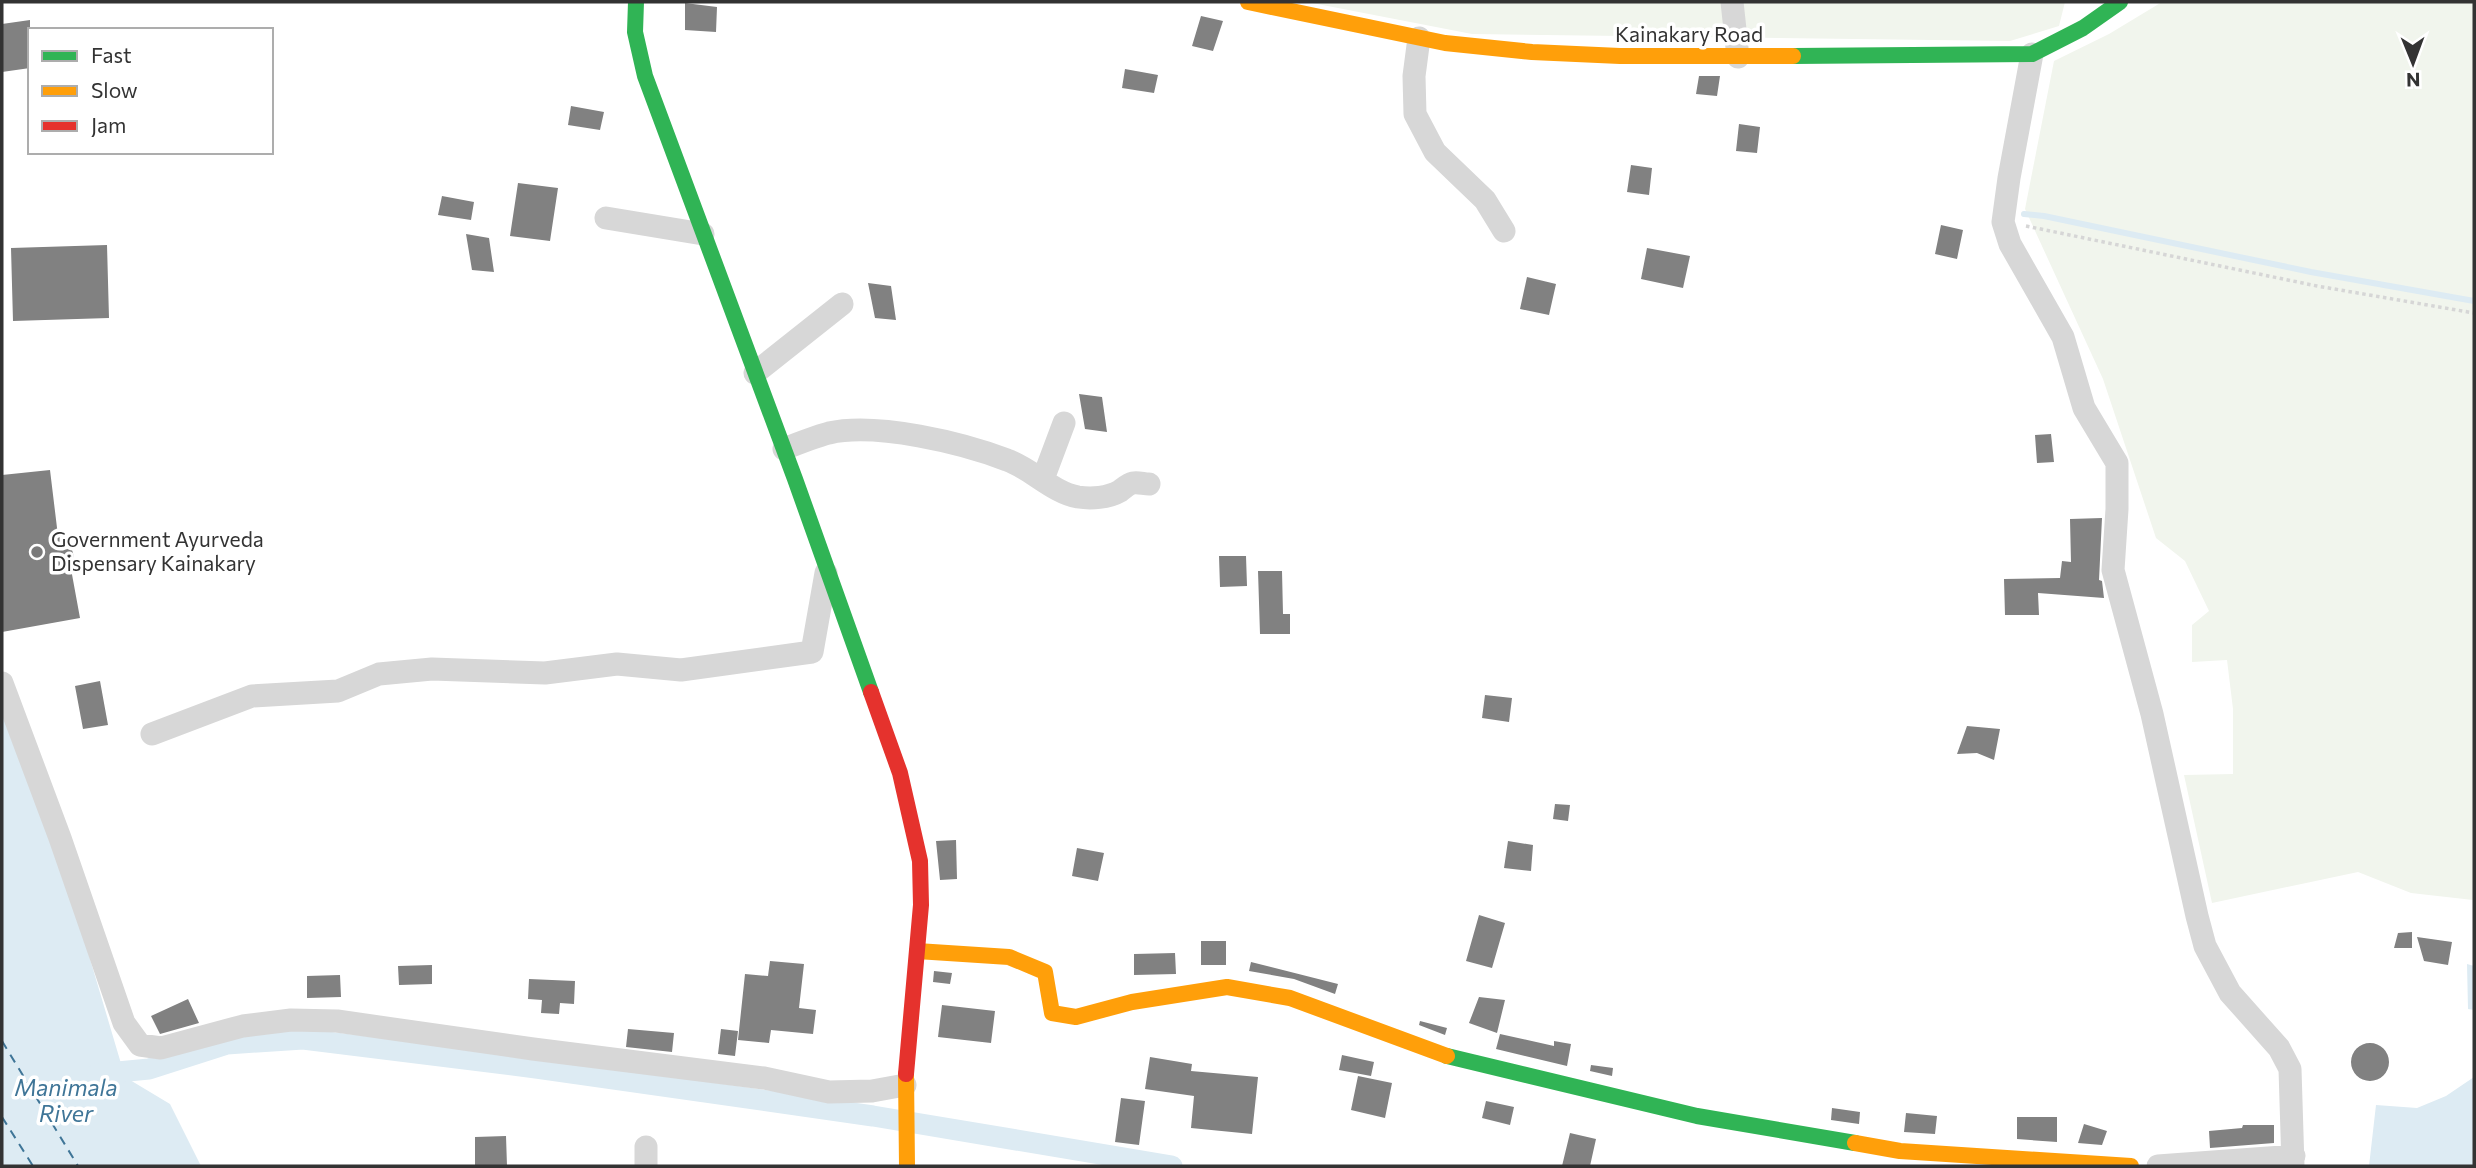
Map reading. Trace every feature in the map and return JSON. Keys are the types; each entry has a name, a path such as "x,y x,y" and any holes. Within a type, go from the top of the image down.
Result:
{"main road":[{"path":"636,2 635,32 645,76 784,449 900,773 906,798 920,861 921,905 905,1093 907,1166"},
{"name":"Kainakary Road","path":"1248,2 1445,43 1620,57 2032,54 2083,28 2120,2"},
{"path":"917,951 1009,957 1045,972 1052,1013 1076,1017 1132,1002 1227,987 1290,998 1455,1059 1697,1116 1900,1151 2131,1166"}],"street":[{"path":"1732,2 1738,57"},
{"path":"1419,38 1415,114 1435,152 1485,200 1504,231"},
{"path":"2032,54 2003,222 2010,244 2063,337 2084,408 2117,463 2118,509 2113,570 2152,714 2205,946 2230,993 2279,1048 2290,1069 2293,1161 2158,1166"},
{"path":"606,218 703,234"},
{"path":"755,373 842,304"},
{"path":"1043,479 1064,423"},
{"path":"784,449 830,433 855,430 899,433 940,440 1007,460 1064,492 1089,498 1111,495 1131,483 1149,484"},
{"path":"152,734 252,696 338,691 379,674 432,670 545,673 617,664 681,670 812,652 827,568"},
{"path":"2,683 124,1023 140,1045 161,1048 243,1026 337,1021 533,1049 764,1077 829,1092 905,1093"}],"path":[{"path":"2003,222 2331,288 2474,313"}],"shaded area":[{"path":"1307,2 2065,2 2059,26 2010,41 1472,34"},
{"path":"2162,2 2474,2 2473,900 2411,893 2358,872 2212,903 2184,775 2233,774 2233,709 2227,660 2192,662 2192,625 2209,611 2185,561 2156,538 2103,379 2025,209 2054,61 2109,34"}],"water":[{"name":"Manimala River","path":"2,699 55,841 125,1077 170,1104 201,1166 2,1166"},
{"path":"2467,964 2474,966 2474,1010 2468,1009"},
{"path":"2474,1077 2474,1166 2369,1166 2376,1105 2417,1108 2446,1096"}],"building":[{"path":"685,3 717,7 716,32 685,30"},
{"path":"1201,16 1223,21 1213,51 1192,46"},
{"path":"30,20 28,68 2,72 2,24"},
{"path":"1125,69 1158,75 1154,93 1122,88"},
{"path":"1699,76 1720,76 1717,96 1696,94"},
{"path":"571,106 604,112 600,130 568,125"},
{"path":"1739,124 1760,127 1757,153 1736,151"},
{"path":"1631,165 1652,168 1649,195 1627,192"},
{"path":"518,183 558,188 550,241 510,236"},
{"path":"442,196 474,202 471,220 438,215"},
{"path":"1941,225 1963,230 1957,259 1935,254"},
{"path":"466,234 489,238 494,272 472,270"},
{"path":"107,245 109,318 13,321 11,248"},
{"path":"1647,248 1690,256 1683,288 1641,279"},
{"path":"1527,277 1556,284 1549,315 1520,309"},
{"path":"868,283 891,286 896,320 875,318"},
{"path":"1079,394 1102,397 1107,432 1085,429"},
{"path":"2051,434 2054,462 2037,463 2035,435"},
{"path":"50,470 58,536 68,535 77,568 71,569 80,618 2,632 2,475"},
{"path":"2102,518 2099,580 2102,581 2104,598 2038,593 2039,615 2005,615 2004,579 2060,578 2062,561 2071,562 2070,519"},
{"path":"1219,556 1246,556 1247,586 1220,587"},
{"path":"1258,571 1282,571 1283,614 1290,614 1290,634 1260,634"},
{"path":"100,681 108,725 83,729 75,686"},
{"path":"1485,695 1512,698 1509,722 1482,718"},
{"path":"1967,726 2000,729 1994,760 1977,753 1957,754"},
{"path":"1555,804 1570,805 1568,821 1553,819"},
{"path":"956,840 957,879 940,880 936,841"},
{"path":"1508,841 1533,845 1531,871 1504,868"},
{"path":"1077,848 1104,853 1098,881 1072,876"},
{"path":"1479,915 1505,923 1492,968 1466,961"},
{"path":"2412,932 2412,948 2394,948 2398,933"},
{"path":"2417,937 2452,942 2448,965 2424,961"},
{"path":"1201,941 1226,941 1226,965 1201,965"},
{"path":"1175,953 1176,974 1134,975 1134,954"},
{"path":"770,961 804,964 799,1008 816,1010 813,1034 771,1030 769,1043 738,1040 745,974 768,976"},
{"path":"1251,962 1338,984 1335,994 1294,979 1249,971"},
{"path":"432,965 432,984 399,985 398,966"},
{"path":"934,971 952,973 950,984 933,982"},
{"path":"340,975 341,997 307,998 307,976"},
{"path":"529,979 575,981 574,1004 560,1003 559,1014 541,1013 542,1000 528,999"},
{"path":"1479,997 1505,1000 1497,1033 1469,1023"},
{"path":"188,999 199,1023 160,1034 151,1016"},
{"path":"942,1005 995,1011 991,1043 938,1037"},
{"path":"1420,1021 1447,1028 1445,1035 1419,1025"},
{"path":"628,1029 674,1033 672,1052 626,1047"},
{"path":"721,1029 738,1031 735,1056 718,1054"},
{"path":"1500,1034 1554,1046 1554,1041 1571,1044 1567,1066 1496,1049"},
{"path":"2370,1043 2384,1048 2389,1062 2384,1076 2370,1081 2356,1076 2351,1062 2356,1048"},
{"path":"1342,1055 1374,1062 1371,1076 1339,1070"},
{"path":"1150,1057 1192,1064 1191,1071 1258,1077 1252,1134 1191,1128 1194,1096 1145,1089"},
{"path":"1591,1065 1613,1068 1612,1076 1590,1071"},
{"path":"1358,1076 1392,1083 1385,1118 1351,1110"},
{"path":"1121,1098 1145,1101 1139,1145 1115,1142"},
{"path":"1486,1101 1514,1107 1510,1125 1482,1118"},
{"path":"1832,1108 1860,1112 1859,1124 1831,1120"},
{"path":"1906,1113 1937,1116 1935,1134 1904,1132"},
{"path":"2017,1117 2057,1117 2057,1142 2017,1139"},
{"path":"2084,1124 2107,1131 2102,1145 2078,1143"},
{"path":"2243,1125 2274,1125 2274,1143 2210,1148 2209,1131 2242,1128"},
{"path":"1570,1133 1596,1139 1590,1166 1562,1166"},
{"path":"506,1136 507,1166 475,1166 475,1137"}],"waterway":[{"path":"2024,214 2311,272 2474,301"},
{"path":"97,1074 149,1069 227,1044 303,1039 536,1068 873,1116 1172,1166"}],"ferry route":[{"path":"2,1041 78,1166"},
{"path":"2,1117 33,1166"}],"traffic: fast":[{"path":"636,2 635,32 645,76 871,692"},
{"path":"1793,56 2032,54 2083,28 2120,2"},
{"path":"1447,1056 1697,1116 1855,1143"}],"traffic: slow":[{"path":"1248,2 1445,43 1532,52 1620,56 1793,56"},
{"path":"917,951 1009,957 1045,972 1052,1013 1076,1017 1132,1002 1227,987 1290,998 1447,1056"},
{"path":"906,1074 907,1166"},
{"path":"1855,1143 1900,1151 2131,1166"}],"traffic: jam":[{"path":"871,692 900,773 920,861 921,905 906,1074"}],"place":[{"name":"Government Ayurveda Dispensary Kainakary","path":"37,552"}]}
